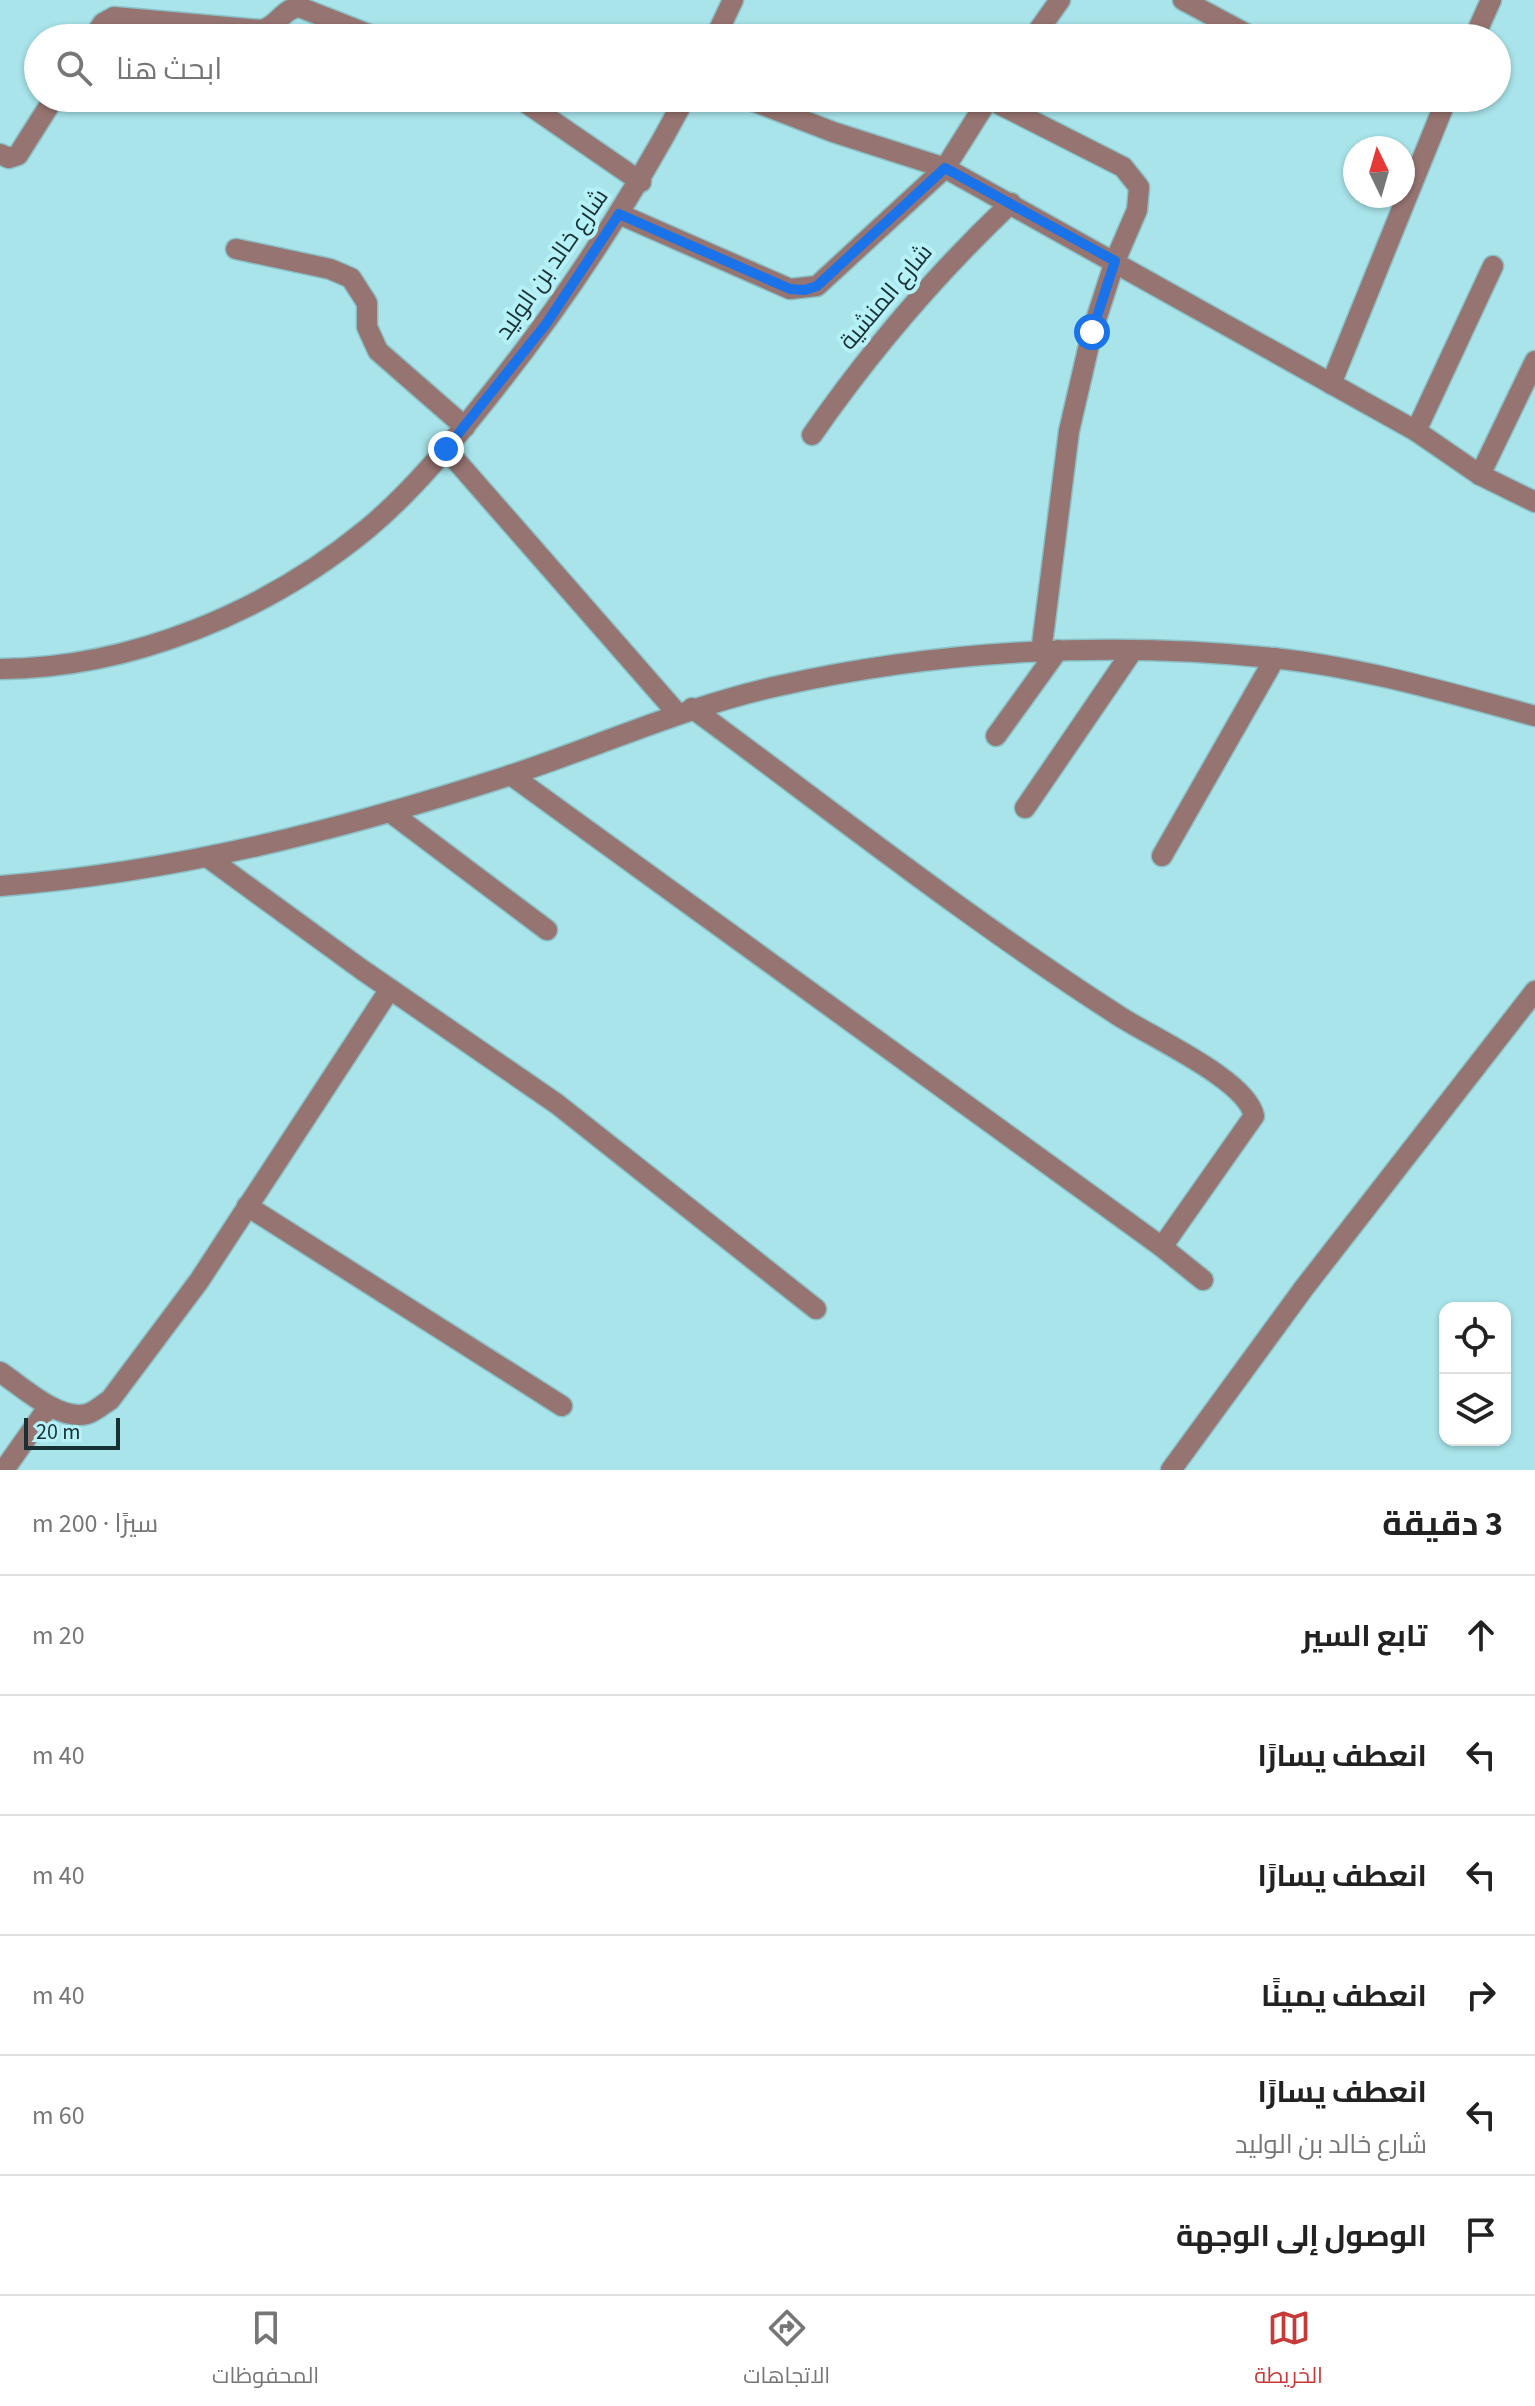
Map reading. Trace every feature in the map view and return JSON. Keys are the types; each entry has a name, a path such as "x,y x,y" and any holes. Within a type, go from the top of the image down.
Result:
{"street":[{"path":"722,24 733,0"},
{"path":"1043,24 1060,0"},
{"path":"1183,0 1228,24"},
{"path":"1480,24 1491,0"},
{"path":"274,24 288,10 299,7 342,24"},
{"path":"102,24 114,17 193,24"},
{"path":"0,154 9,158 18,155 45,112"},
{"path":"539,112 641,182"},
{"name":"شارع خالد بن الوليد","path":"0,669 96,659 170,639 240,610 307,573 368,528 446,449 546,324 641,182 678,112"},
{"path":"781,112 945,168 1416,431 1480,475 1535,502"},
{"path":"619,214 790,289 805,290 832,274 945,168 980,112"},
{"path":"996,736 1049,652 1069,431 1092,332 1115,261 1137,210 1139,187 1123,167 1016,112"},
{"path":"1331,384 1441,112"},
{"name":"شارع المنشية","path":"812,435 856,372 904,313 955,256 1011,203"},
{"path":"236,249 330,269 351,278 367,303 367,327 378,351 465,427"},
{"path":"1416,431 1493,266"},
{"path":"1480,475 1535,361"},
{"path":"446,449 685,710 1012,944 1117,1015 1215,1073 1246,1097 1254,1116 1162,1247"},
{"path":"1025,808 1133,650"},
{"path":"0,886 69,881 210,859 390,812 511,775 685,710 777,686 899,662 1133,650 1275,658 1426,687 1535,716"},
{"path":"1162,856 1275,658"},
{"path":"511,775 1162,1247 1203,1280"},
{"path":"390,812 547,930"},
{"path":"210,859 557,1104 816,1309"},
{"path":"0,1372 49,1406 74,1415 90,1414 110,1400 181,1307 390,989"},
{"path":"1171,1470 1304,1288 1535,991"},
{"path":"247,1206 562,1406"},
{"path":"4,1470 49,1406"}],"route":[{"path":"446,449 546,324 619,214 790,289 805,290 817,286 832,274 945,168 1115,261 1092,332"}]}
